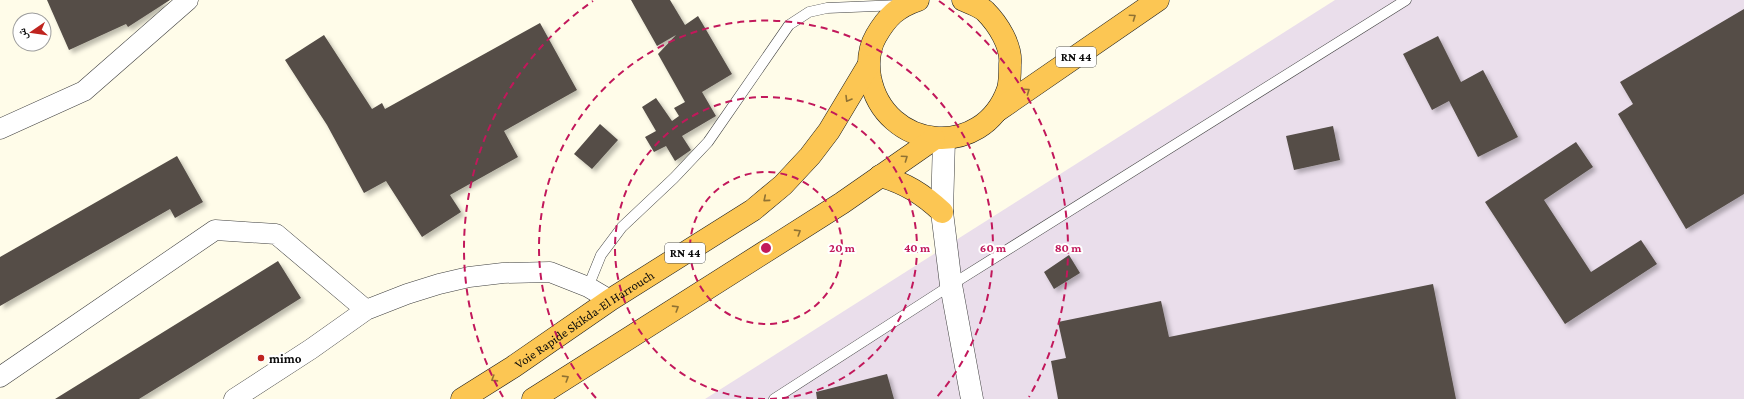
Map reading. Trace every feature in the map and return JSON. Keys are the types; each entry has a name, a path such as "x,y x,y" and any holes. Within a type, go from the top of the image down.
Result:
{"highway":[{"path":"533,399 842,203 880,176 939,139 969,132 981,126 994,113 1008,88 1011,60 1002,33 984,11 963,0"},
{"name":"RN 44","path":"994,113 1158,0"},
{"name":"Voie Rapide Skikda-El Harrouch","path":"462,399 513,367 610,300 753,210 783,185 810,156 829,131 868,66 873,42 885,21 907,2"},
{"name":"Voie Rapide Skikda-El Harrouch","path":"868,66 873,92 887,115 908,131 939,139"},
{"path":"880,176 897,181 914,189 942,212"}],"street":[{"path":"0,129 84,91 188,0"},
{"path":"939,139 942,212 951,285 972,399"},
{"path":"0,377 215,230 276,234 366,310"},
{"path":"234,399 311,349 366,310 407,294 439,284 469,277 496,274 550,272 588,287 610,300"}],"lane":[{"path":"774,399 951,285 1406,0"},
{"path":"588,287 601,255 622,227 684,169 708,142 790,25 809,12 826,8 907,2"}],"shaded area":[{"path":"1335,0 1744,0 1744,399 705,399"}],"building":[{"path":"47,0 170,0 128,27 126,24 69,50"},
{"path":"631,0 670,0 685,25 698,16 732,74 702,92 716,116 682,136 691,150 675,161 666,146 654,152 645,137 656,131 642,107 656,98 672,121 679,116 674,108 685,102 658,54 676,35 657,46"},
{"path":"1744,9 1744,194 1686,229 1618,114 1633,104 1620,82"},
{"path":"540,23 577,90 504,131 518,157 450,195 461,212 422,237 386,181 364,193 327,125 285,60 324,35 372,109 382,103 385,109"},
{"path":"1438,36 1461,82 1483,70 1518,137 1478,157 1449,101 1432,110 1403,54"},
{"path":"600,124 618,140 592,169 574,154"},
{"path":"1333,126 1340,160 1294,170 1286,136"},
{"path":"1576,142 1593,167 1544,200 1591,272 1641,240 1657,264 1565,324 1485,202"},
{"path":"177,156 203,202 175,218 170,209 0,306 0,257"},
{"path":"1069,255 1080,273 1054,289 1044,272"},
{"path":"278,261 301,298 191,367 139,399 55,399"},
{"path":"1433,284 1456,399 1058,399 1051,361 1066,358 1058,322 1161,301 1169,337"},
{"path":"887,374 894,399 817,399 816,392"}],"place":[{"name":"mimo","path":"261,358"}]}
